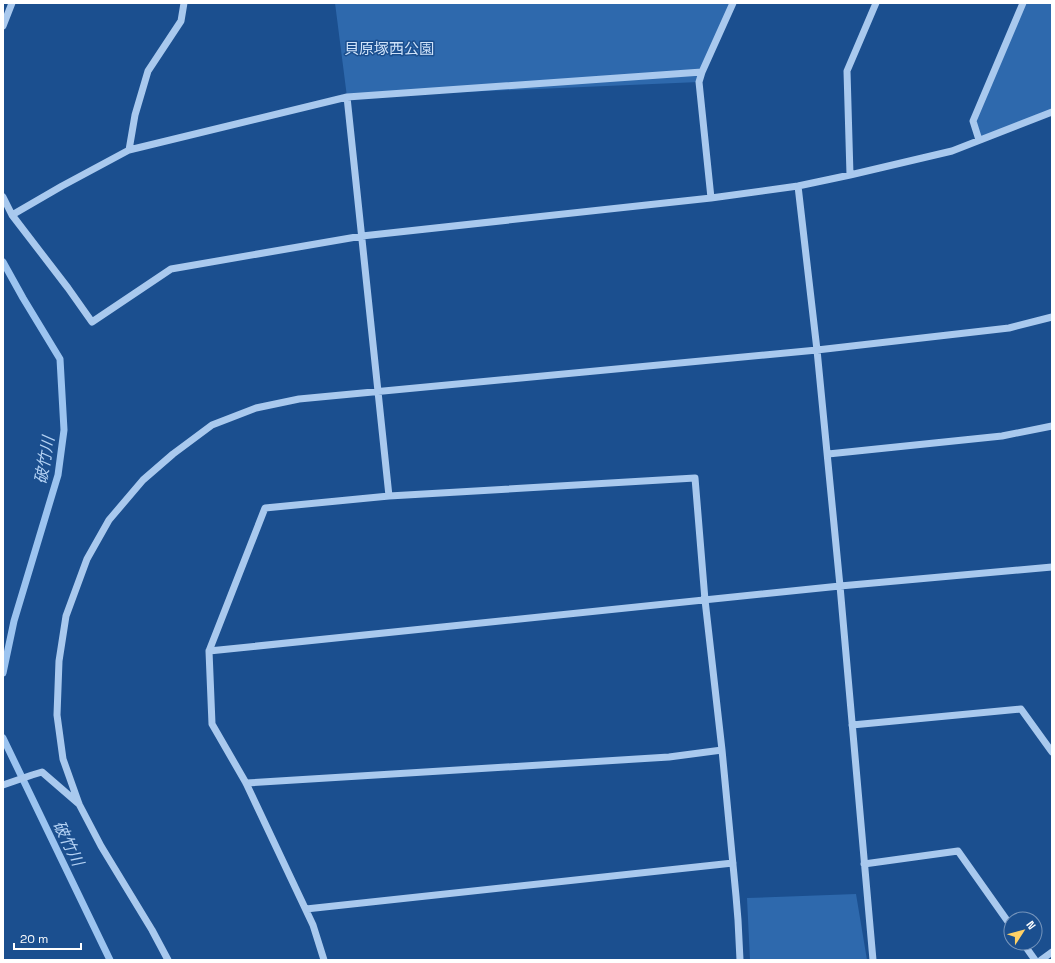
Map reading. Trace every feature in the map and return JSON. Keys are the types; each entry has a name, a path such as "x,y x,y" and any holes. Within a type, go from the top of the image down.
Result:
{"street":[{"path":"3,26 12,3"},
{"path":"129,150 135,115 148,72 181,21 184,3"},
{"path":"711,198 700,82 702,72 733,3"},
{"path":"850,175 847,71 876,3"},
{"path":"979,140 973,121 1023,3"},
{"path":"12,215 129,150 347,97 702,72"},
{"path":"347,97 389,496"},
{"path":"3,197 12,215 92,322 171,269 362,236 711,198 798,186 952,151 1052,112"},
{"path":"798,186 818,350 873,960"},
{"path":"168,960 152,930 101,846 79,804 64,759 57,715 59,661 66,616 87,560 109,520 143,480 173,454 212,425 256,408 299,399 818,350 1009,328 1052,317"},
{"path":"828,454 1002,436 1052,426"},
{"path":"324,960 313,925 306,909 246,783 212,724 209,651 265,508 389,496 695,478 705,600 733,864 740,960"},
{"path":"209,651 840,586 1052,567"},
{"path":"852,725 1021,709 1052,752"},
{"path":"246,783 669,757 722,750"},
{"path":"3,785 42,772 79,804"},
{"path":"864,864 958,851 1003,915"},
{"path":"306,909 733,864"},
{"path":"1029,951 1035,960"},
{"path":"1041,960 1052,952"}],"green space":[{"name":"貝原塚西公園","path":"335,3 734,3 699,82 347,97"},
{"path":"1023,3 1052,3 1052,112 979,140 973,121"},
{"path":"856,894 867,960 750,960 747,898"}],"waterway":[{"name":"破竹川","path":"3,262 60,359 64,430 58,475 14,621 3,673"},
{"name":"破竹川","path":"3,738 110,960"}]}
